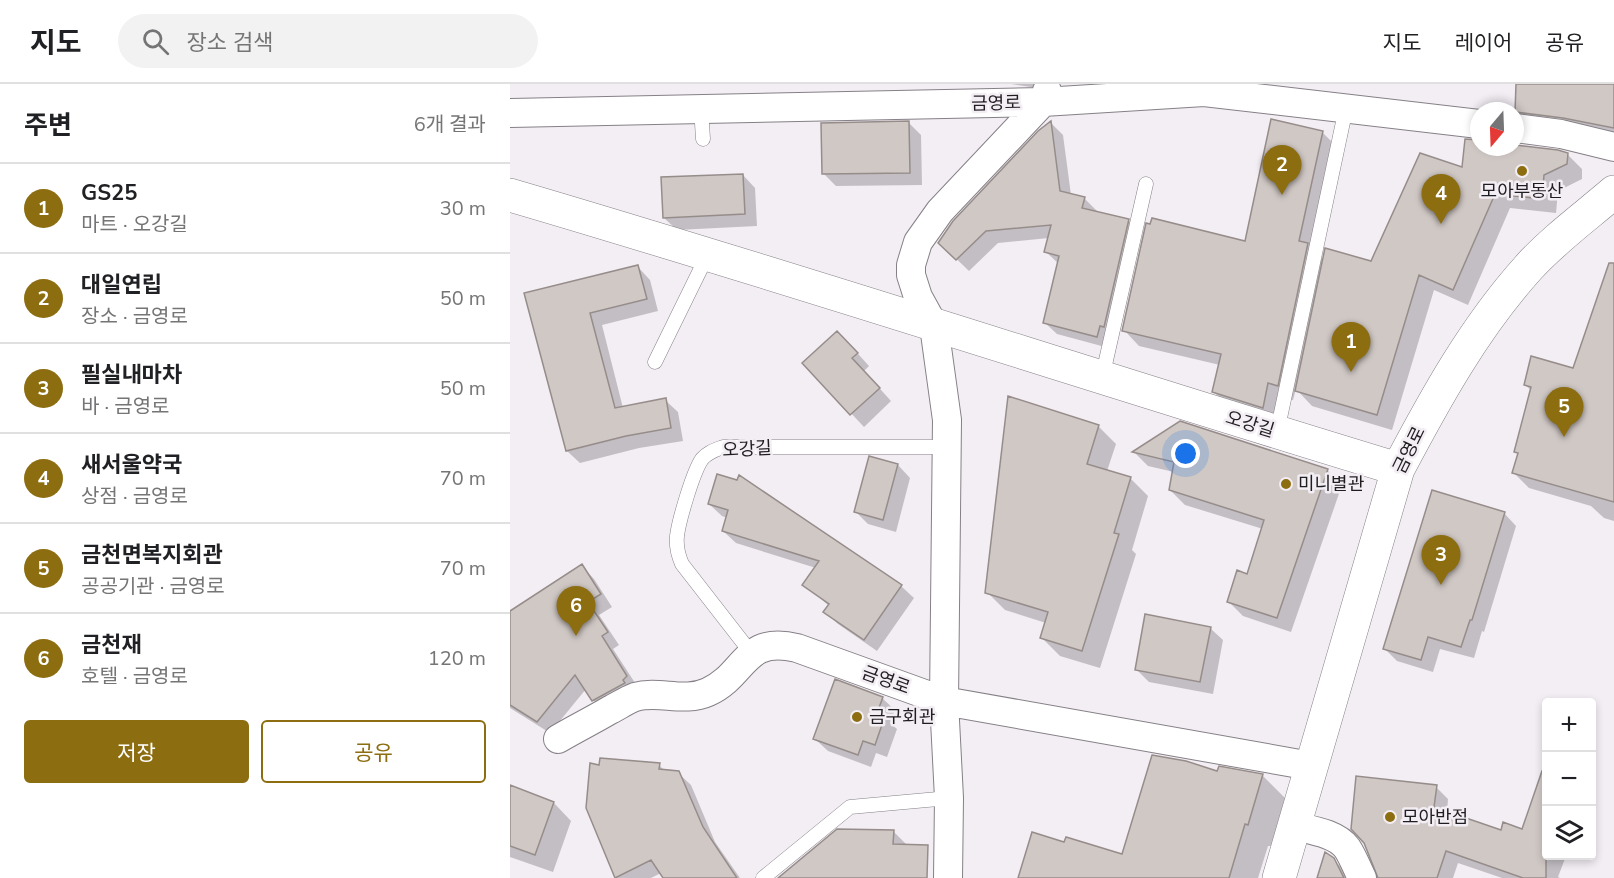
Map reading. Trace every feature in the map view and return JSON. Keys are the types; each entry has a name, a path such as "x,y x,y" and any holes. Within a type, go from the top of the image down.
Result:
{"street":[{"name":"금영로","path":"510,113 1133,90 1204,92 1470,123"},
{"path":"948,878 949,798 944,701 948,447 945,398 934,326 918,297 910,265 918,242 940,211 1046,93"},
{"path":"1524,130 1561,134 1614,147"},
{"name":"금영로","path":"1279,878 1398,469 1441,391 1498,303 1529,267 1614,192"},
{"name":"오강길","path":"510,195 709,253 934,326 1398,469"},
{"name":"금영로","path":"558,739 634,697 650,695 693,697 709,692 722,683 752,654 765,646 776,645 791,647 944,701 1311,766"},
{"path":"1294,825 1334,837 1342,842 1362,878"}],"lane":[{"path":"701,107 703,140"},
{"path":"1277,432 1346,108"},
{"path":"1102,378 1146,184"},
{"path":"655,362 709,253"},
{"name":"오강길","path":"752,654 682,564 677,552 680,520 703,459 710,452 723,447 948,447"},
{"path":"763,878 850,807 949,798"}],"building":[{"path":"1516,84 1614,84 1614,128 1524,113 1524,102 1515,102"},
{"path":"1271,119 1323,131 1299,241 1308,243 1278,386 1268,383 1263,408 1212,392 1221,354 1122,331 1146,223 1150,224 1152,218 1245,241"},
{"path":"909,121 910,173 822,174 821,123"},
{"path":"1051,121 1060,191 1085,197 1082,208 1129,219 1104,327 1100,326 1097,337 1043,323 1059,256 1044,252 1051,225 986,231 956,260 938,243 953,221 1038,131"},
{"path":"1465,139 1470,139 1470,156 1524,156 1524,146 1568,153 1567,164 1544,175 1542,199 1495,194 1453,290 1419,275 1377,415 1295,391 1325,248 1371,261 1420,153 1462,167"},
{"path":"743,174 745,214 663,218 661,177"},
{"path":"1609,263 1614,263 1614,502 1512,473 1518,453 1514,452 1531,387 1524,385 1531,356 1573,368"},
{"path":"638,265 647,299 590,313 615,408 666,398 671,428 626,436 566,451 524,293"},
{"path":"837,331 858,353 852,358 880,388 850,415 802,363"},
{"path":"1008,396 1099,425 1087,464 1131,477 1114,533 1119,534 1082,651 1040,638 1048,612 985,593"},
{"path":"1180,421 1328,469 1277,618 1227,602 1237,570 1247,574 1264,520 1169,490 1174,462 1132,452"},
{"path":"869,456 898,464 883,520 854,512"},
{"path":"717,474 737,480 739,475 902,585 864,640 823,612 829,604 802,585 819,561 722,531 728,510 708,504"},
{"path":"1432,490 1505,512 1472,620 1470,620 1461,647 1428,637 1421,660 1383,649"},
{"path":"582,564 601,594 588,602 608,632 602,636 627,676 623,680 625,683 592,701 575,675 537,722 510,705 510,611"},
{"path":"1145,614 1211,627 1200,682 1135,670"},
{"path":"835,679 883,697 877,713 885,716 875,745 863,741 858,755 813,739"},
{"path":"1152,755 1186,761 1217,771 1219,766 1263,774 1229,878 1018,878 1032,832 1064,842 1066,837 1122,854"},
{"path":"600,758 660,763 659,769 679,771 703,827 737,878 663,878 651,860 615,878 586,808 590,763 599,765"},
{"path":"1542,771 1542,860 1546,860 1546,878 1523,878 1446,851 1437,878 1378,878 1364,843 1351,829 1356,776 1437,785 1434,807 1501,830 1503,822 1522,829"},
{"path":"510,785 554,802 535,855 510,846"},
{"path":"837,829 894,830 893,844 928,845 927,878 778,878"},
{"path":"1325,852 1334,858 1344,878 1317,878"}],"place":[{"name":"모아부동산","path":"1522,171"},
{"name":"대일연립","path":"1282,195"},
{"name":"새서울약국","path":"1441,224"},
{"name":"GS25","path":"1351,372"},
{"name":"금천면복지회관","path":"1564,437"},
{"name":"미니별관","path":"1286,484"},
{"name":"필실내마차","path":"1441,585"},
{"name":"금천재","path":"576,636"},
{"name":"금구회관","path":"857,717"},
{"name":"모아반점","path":"1390,817"}]}
